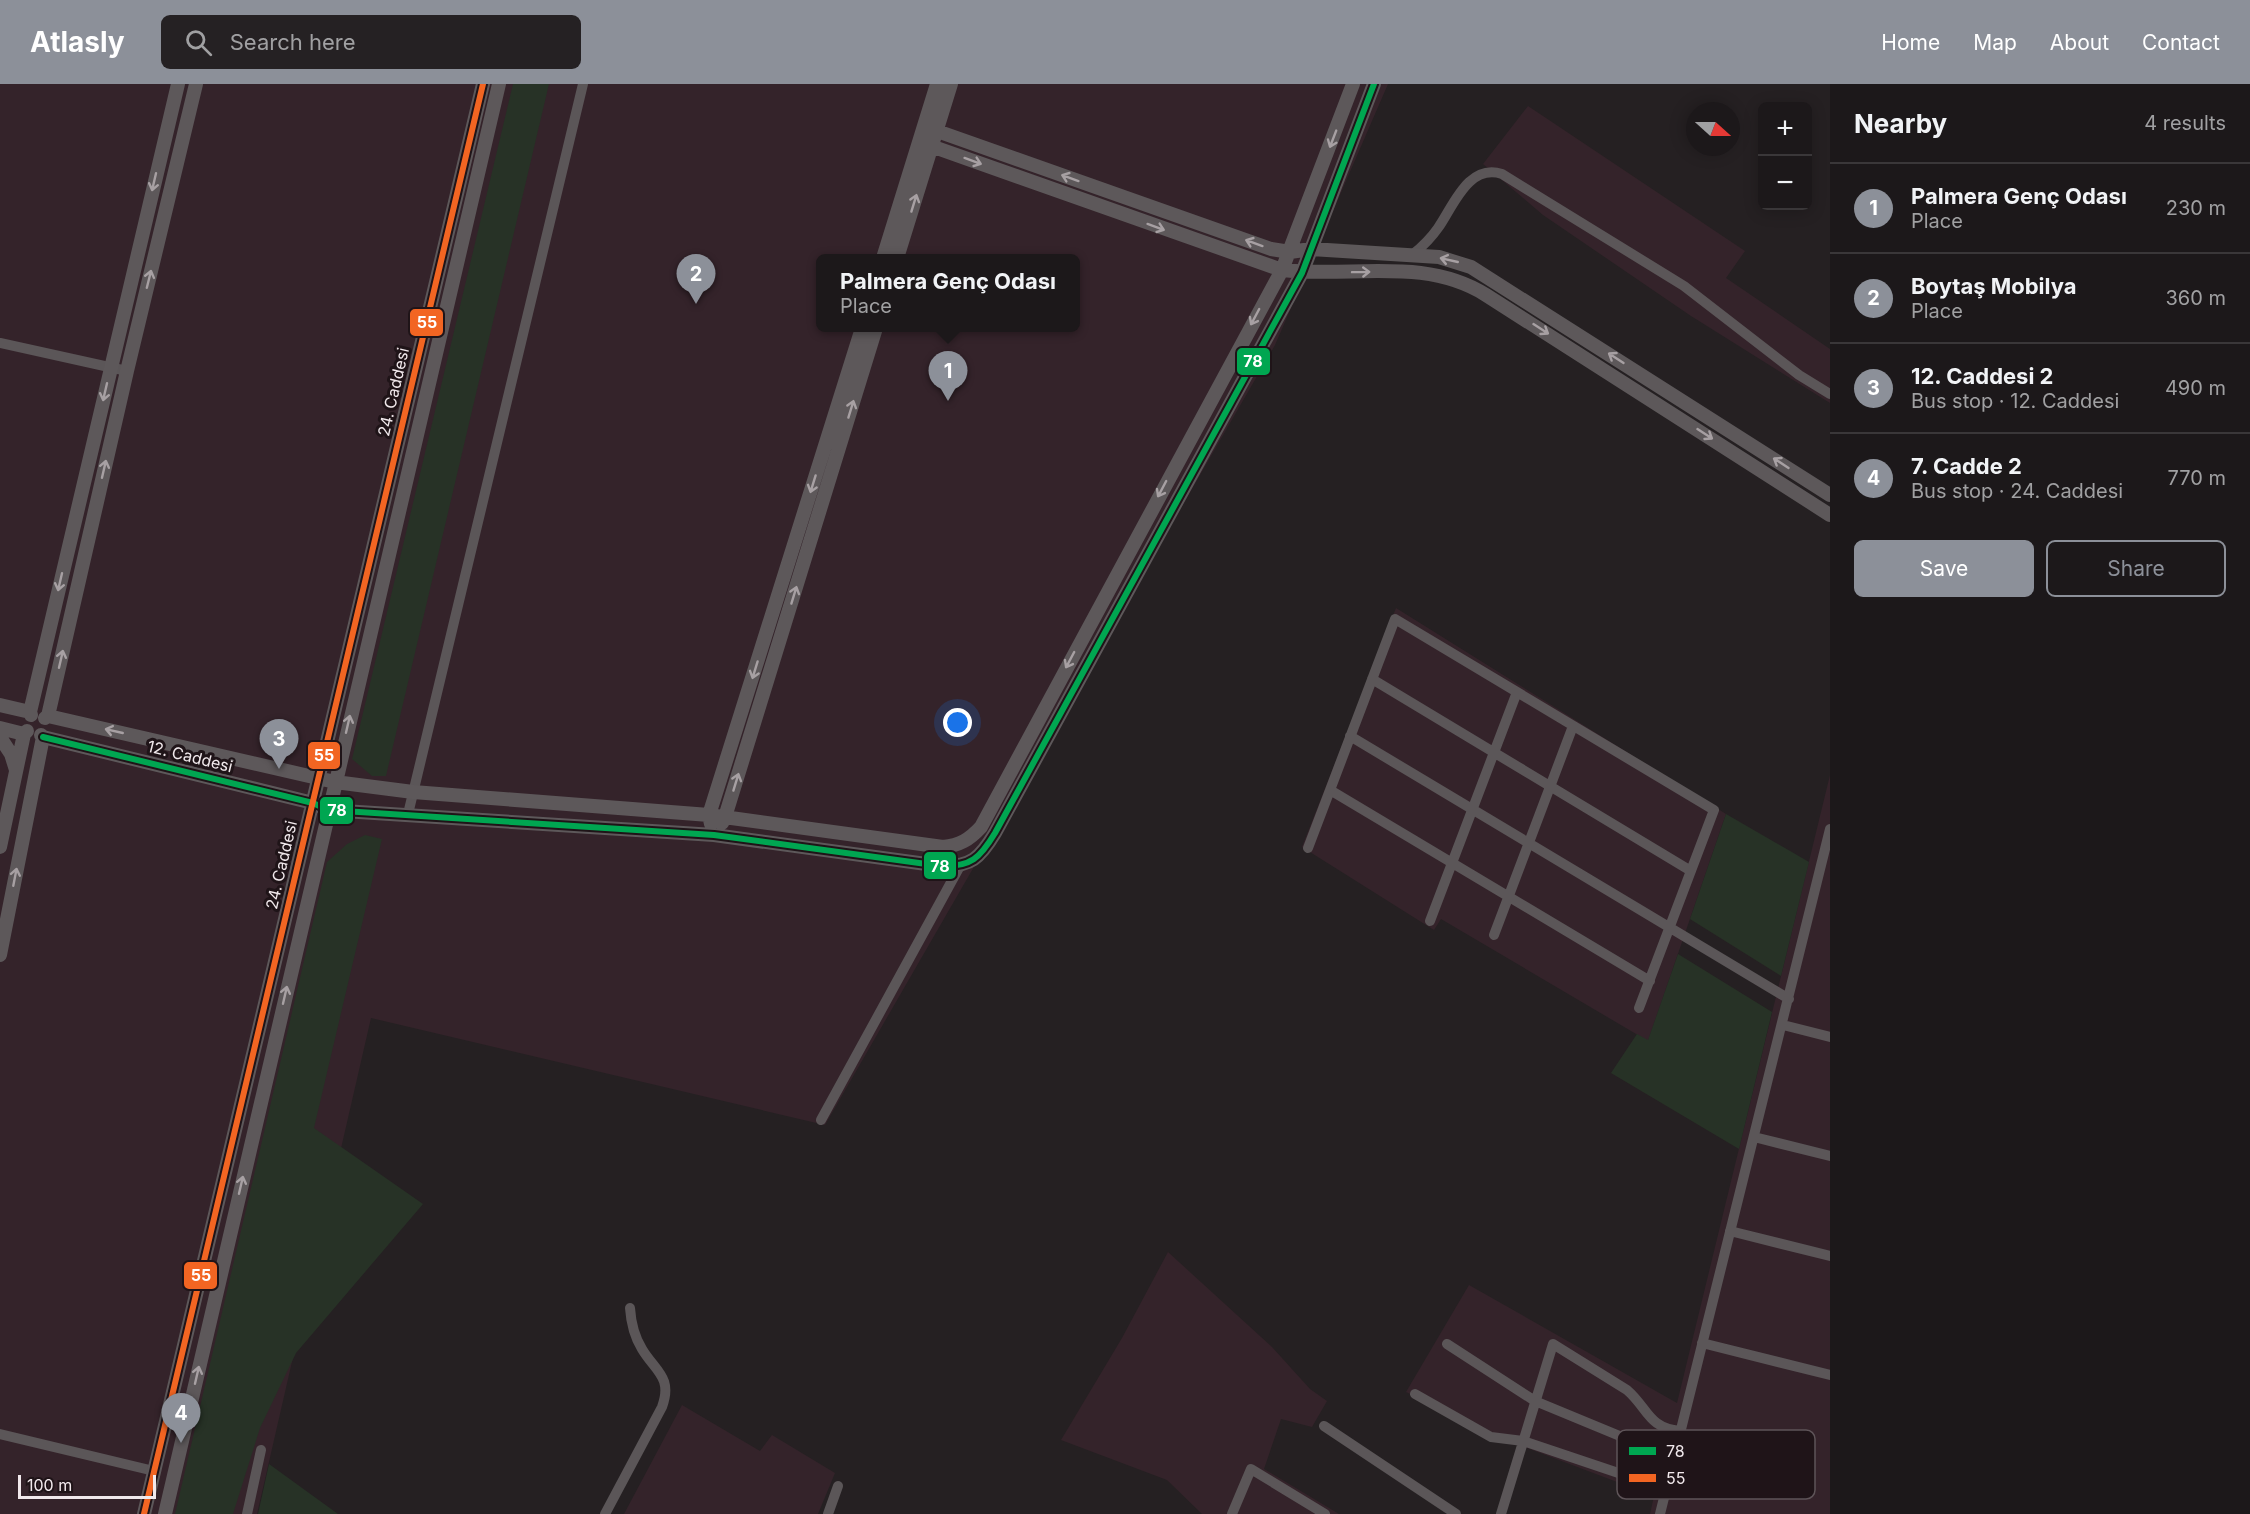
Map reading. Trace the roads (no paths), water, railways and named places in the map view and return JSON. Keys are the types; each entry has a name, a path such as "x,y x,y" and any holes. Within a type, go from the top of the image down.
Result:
{"street":[{"path":"39,715 111,368 178,84"},
{"path":"34,734 25,724 39,715 127,371 196,84"},
{"name":"24. Caddesi","path":"144,1514 483,84"},
{"name":"24. Caddesi","path":"165,1514 334,782 499,84"},
{"path":"408,814 583,84"},
{"path":"884,254 937,84"},
{"path":"898,254 951,84"},
{"name":"12. Caddesi","path":"0,705 334,782 413,792 709,815 943,848 957,845 971,838 981,827 1254,318 1282,270 1353,84"},
{"path":"328,810 714,835 941,866 960,866 978,858 987,847 1302,273 1374,84"},
{"path":"922,135 937,131 1271,249 1290,252 1311,249 1449,259 1482,272 1830,495"},
{"path":"922,135 932,146 1282,270 1302,273 1415,271 1448,277 1470,285 1830,515"},
{"path":"163,142 181,146"},
{"path":"1412,255 1433,235 1455,198 1474,179 1488,172 1502,174 1684,286 1799,375 1830,394"},
{"path":"714,835 709,815 860,332"},
{"path":"714,835 725,817 874,332"},
{"path":"0,343 127,371"},
{"path":"1308,848 1395,619 1714,810 1640,1008"},
{"path":"1372,679 1691,870"},
{"path":"1430,921 1517,692"},
{"path":"0,847 16,771 34,734 47,725 39,715"},
{"path":"1494,935 1574,726"},
{"name":"12. Caddesi","path":"0,728 34,734 313,803 328,810"},
{"path":"0,955 34,734"},
{"path":"1350,736 1789,999"},
{"path":"0,737 11,754 16,771"},
{"path":"1330,790 1650,981"},
{"path":"1680,1430 1830,829"},
{"path":"821,1120 960,866"},
{"path":"1783,1025 1830,1037"},
{"path":"1754,1137 1830,1156"},
{"path":"1730,1231 1830,1256"},
{"path":"605,1514 662,1407 665,1395 662,1376 643,1352 635,1336 630,1308"},
{"path":"1702,1343 1830,1375"},
{"path":"1447,1344 1535,1401 1617,1435"},
{"path":"1501,1514 1553,1344 1627,1390 1657,1425 1676,1430"},
{"path":"1415,1394 1491,1437 1523,1442 1617,1473"},
{"path":"1324,1426 1456,1514"},
{"path":"0,1434 154,1471"},
{"path":"247,1514 261,1450"},
{"path":"1232,1514 1251,1469 1325,1514"},
{"path":"828,1514 838,1486"},
{"path":"1660,1514 1664,1499"}],"place":[{"name":"Boytaş Mobilya","path":"696,304"},
{"name":"Palmera Genç Odası","path":"948,401"},
{"name":"12. Caddesi 2","path":"279,769"},
{"name":"7. Cadde 2","path":"181,1443"}]}
